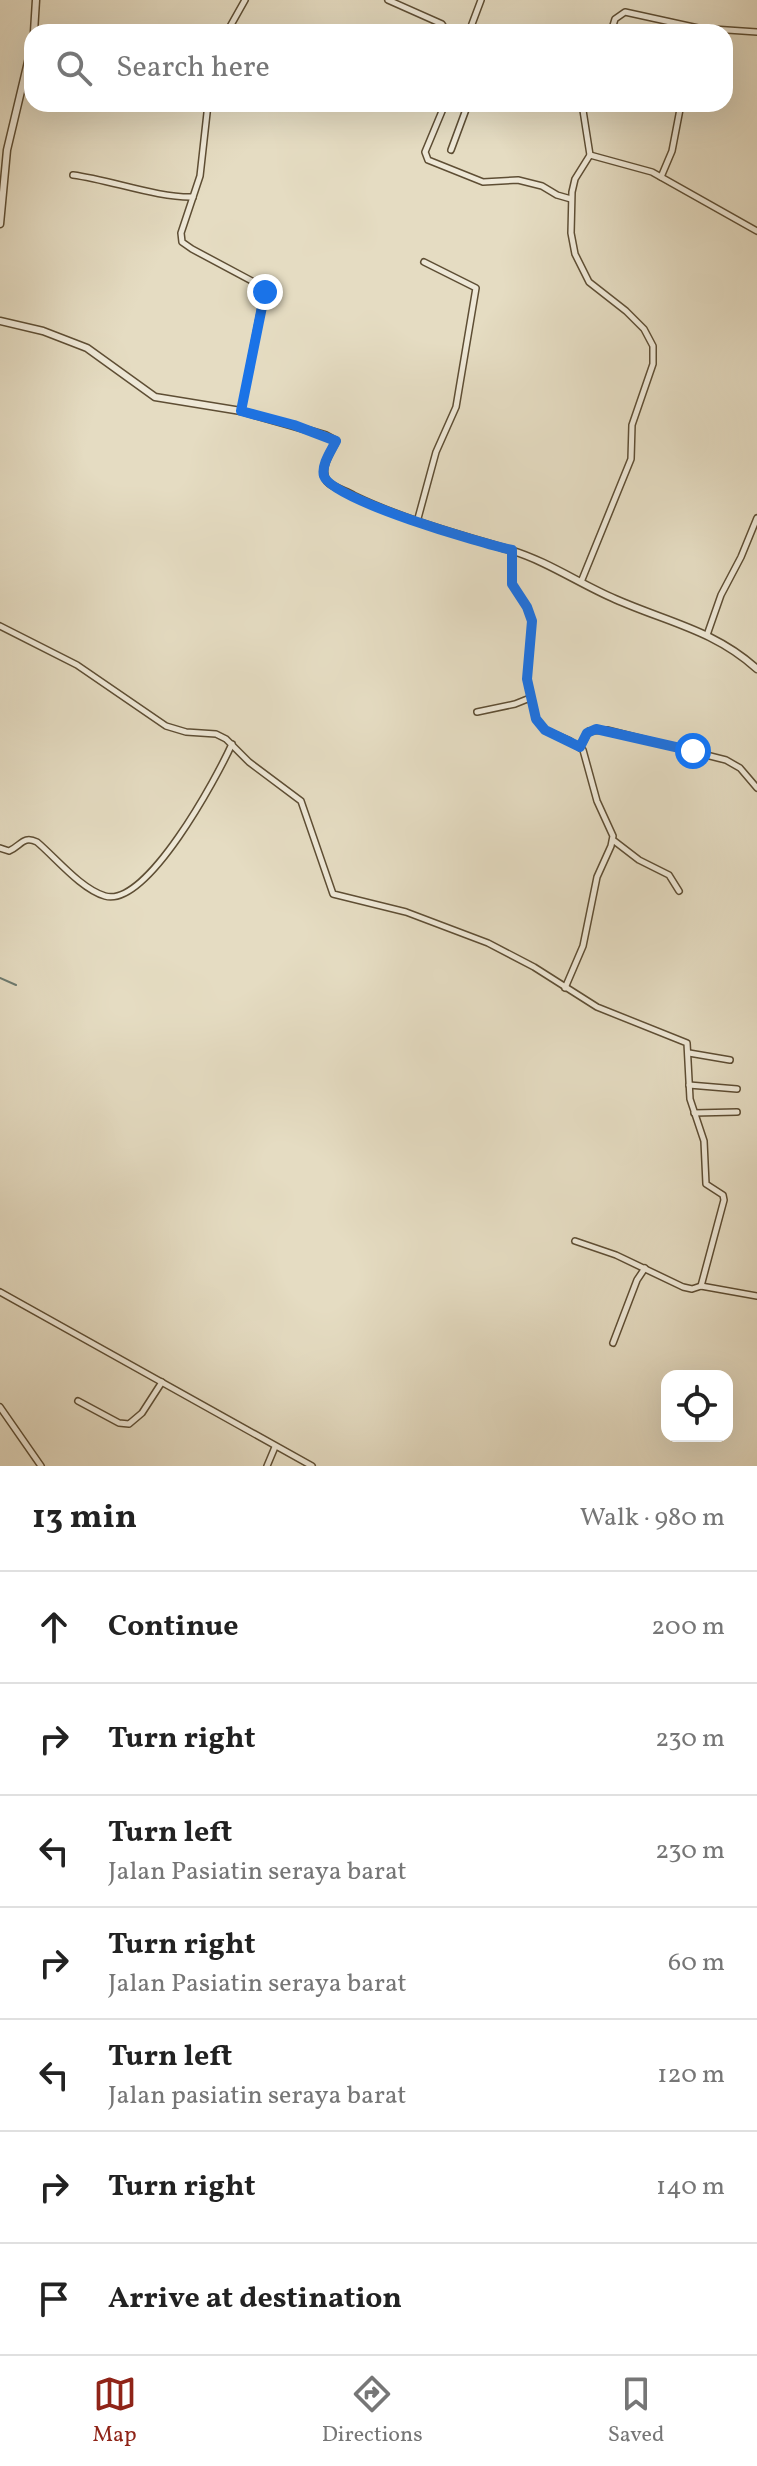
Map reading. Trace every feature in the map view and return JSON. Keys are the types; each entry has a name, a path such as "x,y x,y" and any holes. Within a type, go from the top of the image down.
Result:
{"street":[{"path":"34,24 36,0"},
{"path":"232,24 245,0"},
{"path":"388,0 442,24"},
{"path":"472,24 481,0"},
{"path":"613,24 625,12 680,24"},
{"path":"733,30 757,32"},
{"path":"0,224 7,150 24,79"},
{"path":"207,112 200,176 181,237 185,245 265,289 241,411"},
{"path":"442,112 426,149 426,158 483,182 518,180 542,186 571,199"},
{"path":"451,150 465,112"},
{"path":"581,582 631,459 631,431 650,378 653,353 650,339 638,321 584,276 573,244 571,199 575,179 590,155 583,112"},
{"path":"661,177 672,151 679,112"},
{"path":"590,155 641,168 661,177 757,231"},
{"path":"73,175 174,196 193,197"},
{"path":"417,522 436,452 456,407 476,288 424,262"},
{"path":"0,321 43,331 87,348 155,397 241,411 294,425 336,441 324,467 328,482 366,502 417,522 464,539 512,550 638,609 707,635 731,647 757,669"},
{"path":"707,635 721,595 757,518"},
{"path":"512,550 512,584 532,621 527,679 540,726 580,747 585,753 597,801 610,825 613,840 597,877 583,946 565,988"},
{"path":"0,626 68,660 166,726 186,732 216,734 232,744 249,762 301,801 333,894 406,912 488,943 617,1017 687,1043 689,1085 706,1152 706,1184 723,1195 724,1200 701,1286"},
{"path":"477,712 531,698"},
{"path":"580,747 589,731 607,730 726,760 740,768 757,788"},
{"path":"0,848 9,851 24,839 31,839 72,875 106,897 125,895 146,878 189,822 232,744"},
{"path":"613,840 639,860 669,875 679,891"},
{"path":"689,1053 730,1060"},
{"path":"689,1085 737,1089"},
{"path":"694,1113 737,1112"},
{"path":"575,1241 616,1255 683,1287 692,1289 701,1286 757,1296"},
{"path":"613,1343 637,1280 645,1268"},
{"path":"0,1292 312,1466"},
{"path":"78,1401 119,1423 129,1424 142,1413 163,1382"},
{"path":"0,1407 41,1466"},
{"path":"267,1466 275,1447"}],"waterway":[{"path":"0,978 16,985"}],"route":[{"path":"265,292 241,411 294,425 336,441 326,462 326,479 366,502 464,539 512,550 512,584 532,621 528,686 536,719 545,730 580,747 587,733 596,729 693,751"}]}
